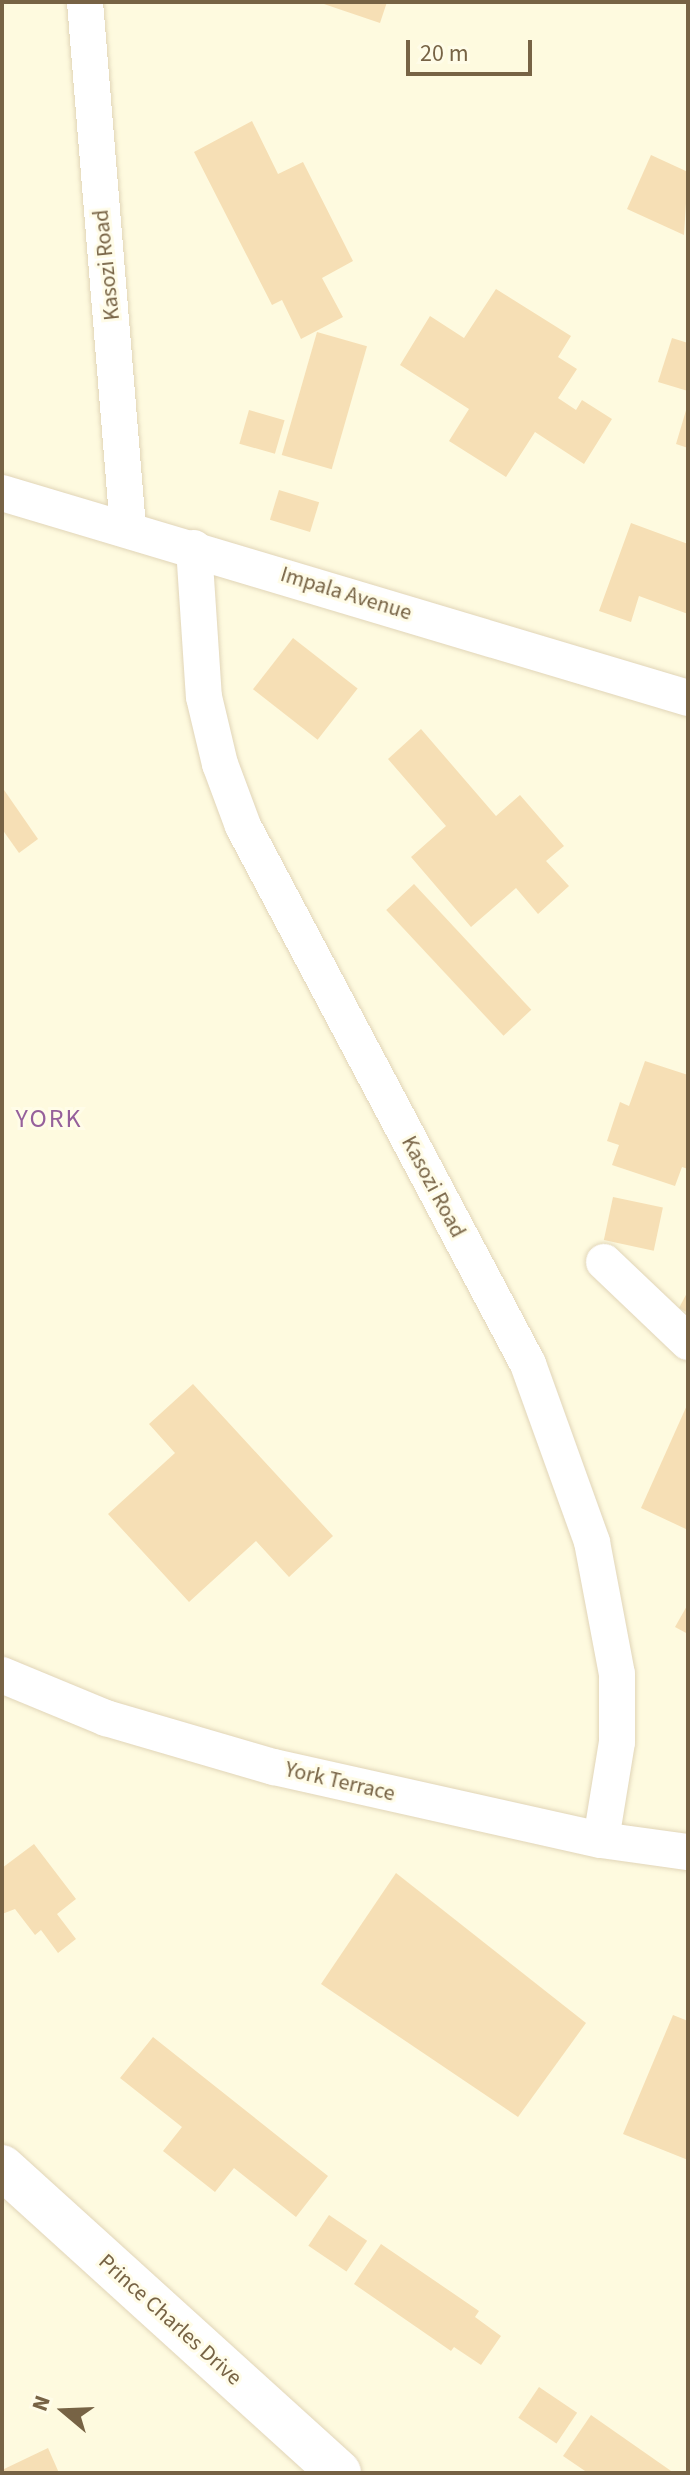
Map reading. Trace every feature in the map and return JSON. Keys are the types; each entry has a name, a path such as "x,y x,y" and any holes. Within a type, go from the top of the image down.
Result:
{"street":[{"name":"Kasozi Road","path":"85,2 128,528"},
{"name":"Impala Avenue","path":"2,493 128,528 688,698"},
{"name":"Kasozi Road","path":"194,548 204,697 220,764 243,826 528,1364 584,1514 606,1603 617,1674 617,1742 601,1840"},
{"path":"604,1262 688,1342"},
{"name":"York Terrace","path":"2,1675 106,1718 274,1767 601,1840 688,1852"},
{"name":"Prince Charles Drive","path":"2,2167 339,2473"}],"building":[{"path":"318,2 387,2 380,23"},
{"path":"252,121 278,174 303,162 353,261 322,278 343,317 301,339 282,300 272,305 194,152"},
{"path":"651,155 688,172 684,235 627,209"},
{"path":"496,289 571,336 558,357 577,369 558,398 576,410 582,400 612,419 584,464 535,432 506,477 449,441 469,409 400,365 430,316 464,338"},
{"path":"317,332 367,346 332,469 282,455"},
{"path":"672,338 688,343 688,391 658,382"},
{"path":"688,407 688,448 676,444"},
{"path":"249,410 285,420 275,454 239,444"},
{"path":"279,490 319,502 310,532 270,520"},
{"path":"631,523 688,544 688,614 639,596 631,622 599,611"},
{"path":"293,638 358,688 318,740 253,689"},
{"path":"421,729 496,816 520,795 564,846 546,861 569,886 538,914 516,888 471,927 411,857 446,826 388,759"},
{"path":"2,787 38,839 19,853 2,829"},
{"path":"414,884 531,1010 504,1036 386,910"},
{"path":"645,1061 688,1075 688,1169 682,1167 675,1186 612,1165 619,1145 607,1141 620,1102 629,1106"},
{"path":"613,1197 663,1208 654,1251 604,1240"},
{"path":"688,1291 688,1313 679,1308"},
{"path":"193,1384 333,1536 289,1577 256,1541 189,1602 108,1514 175,1453 149,1424"},
{"path":"688,1403 688,1530 641,1508"},
{"path":"688,1604 688,1634 675,1627"},
{"path":"34,1844 76,1899 57,1914 76,1939 58,1953 41,1930 35,1935 15,1909 2,1914 2,1868"},
{"path":"396,1873 586,2023 518,2117 321,1984"},
{"path":"673,2015 688,2021 688,2160 623,2134"},
{"path":"153,2037 328,2176 296,2217 234,2168 215,2192 163,2151 182,2127 120,2078"},
{"path":"329,2215 367,2241 346,2271 308,2246"},
{"path":"381,2244 479,2311 475,2317 501,2336 481,2365 454,2347 451,2351 354,2284"},
{"path":"539,2387 577,2413 556,2443 518,2418"},
{"path":"591,2415 674,2473 588,2473 563,2456"},
{"path":"48,2448 59,2473 2,2473 2,2470"}],"district":[{"name":"YORK","path":"49,1119"}]}
